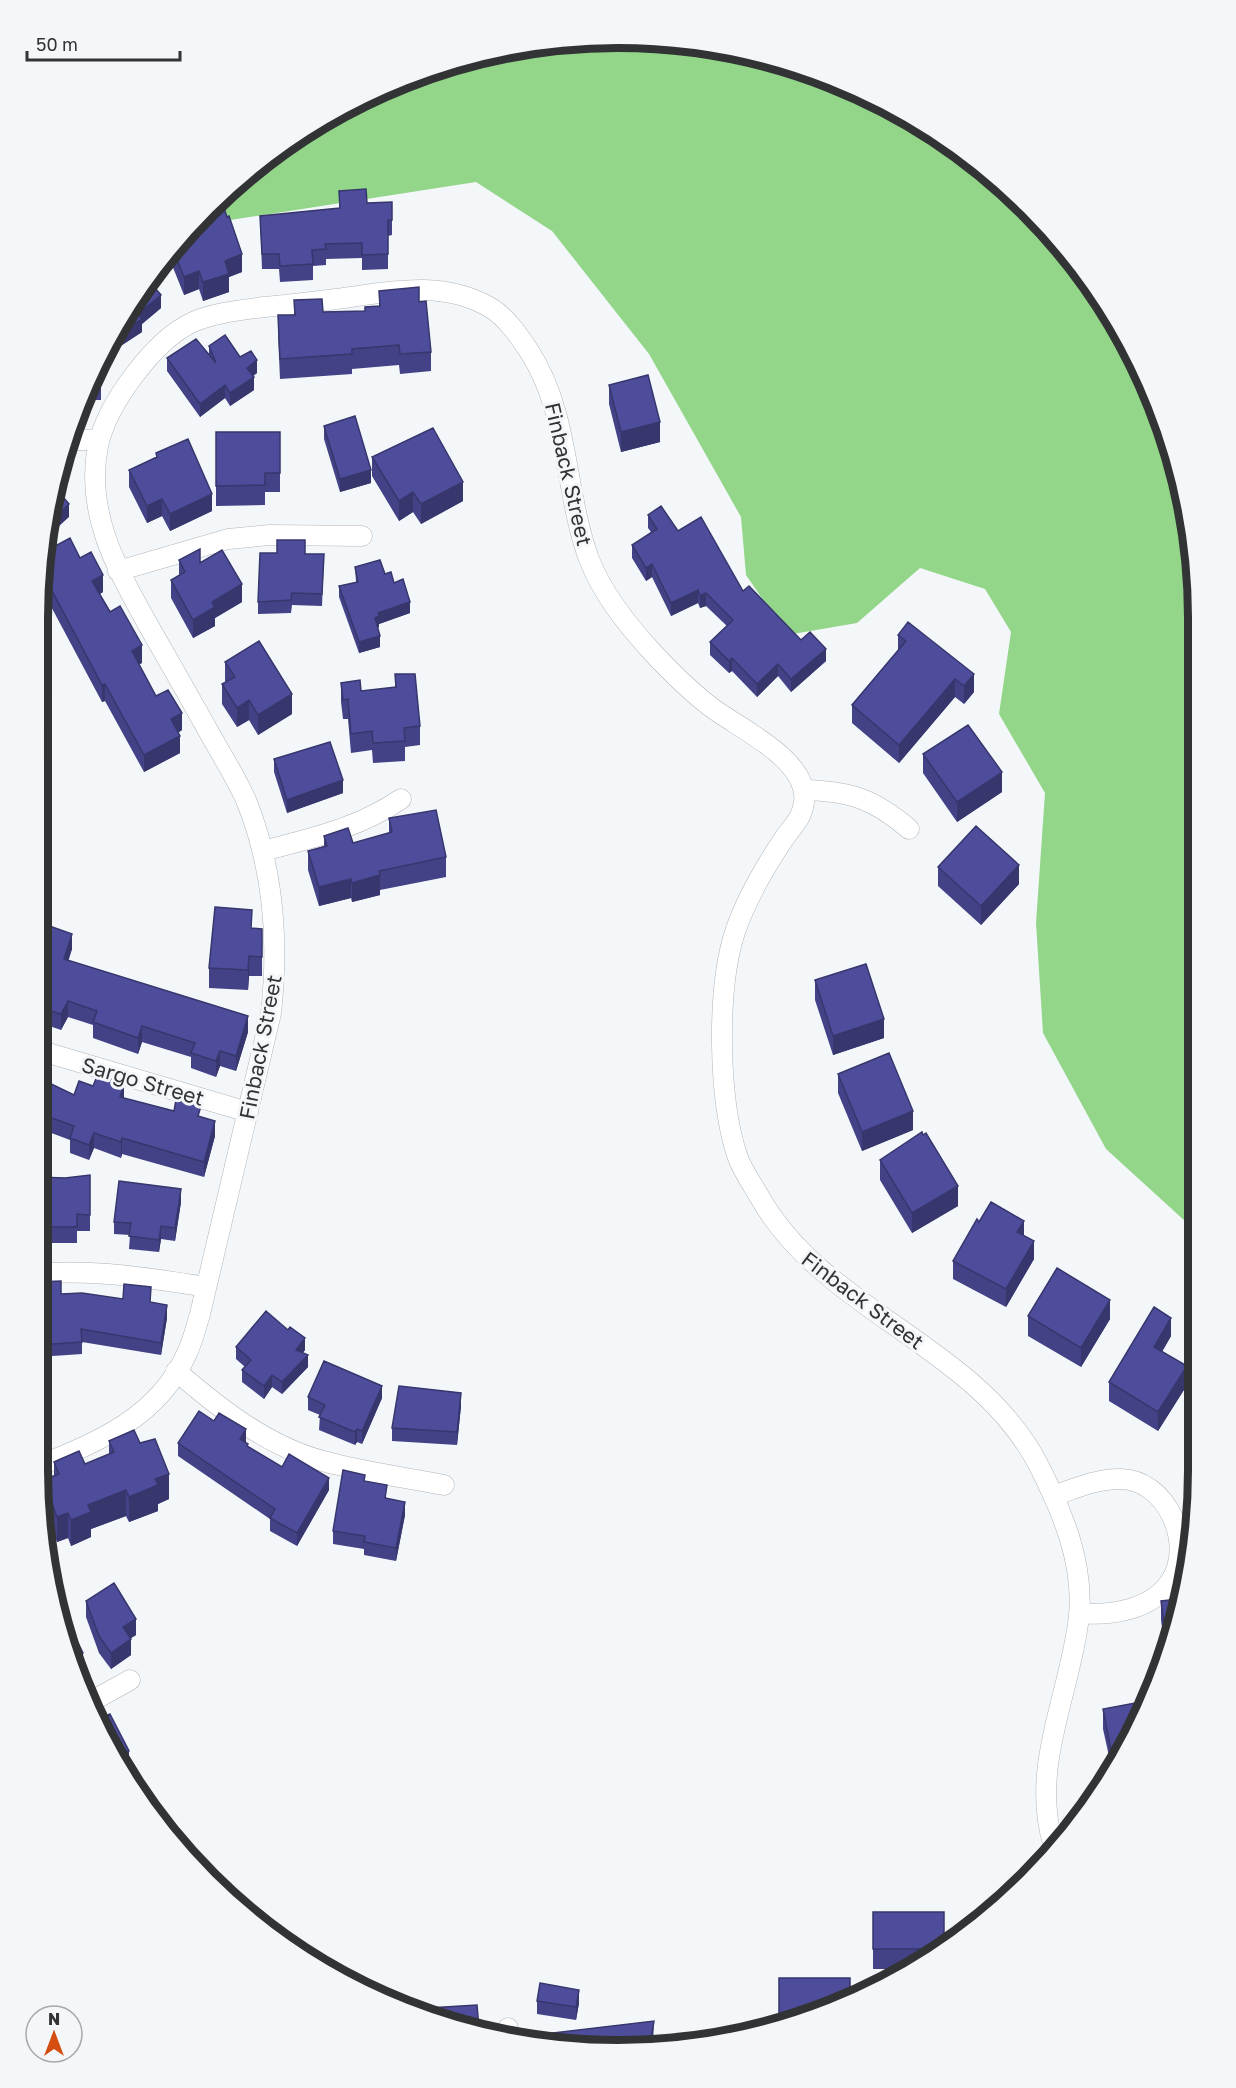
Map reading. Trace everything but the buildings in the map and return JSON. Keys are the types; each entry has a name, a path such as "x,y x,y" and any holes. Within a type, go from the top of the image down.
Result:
{"street":[{"name":"Finback Street","path":"48,1462 91,1445 139,1416 164,1391 187,1354 206,1287 271,1013 276,962 273,902 263,851 243,793 118,571 99,524 94,479 99,439 109,414 139,370 162,344 194,322 244,310 419,288 455,295 492,309 517,332 537,364 551,394 581,533 590,562 610,601 653,653 709,706 782,758 800,778 804,790 803,811 758,883 737,926 724,972 726,1105 739,1161 769,1214 798,1251 843,1289 955,1368 1005,1416 1034,1456 1053,1496 1071,1538 1079,1577 1079,1613 1047,1768 1047,1822 1052,1840"},
{"path":"76,440 99,439"},
{"path":"118,571 228,539 270,535 362,536"},
{"path":"804,790 838,791 859,796 891,813 909,829"},
{"path":"263,851 354,826 377,816 401,799"},
{"name":"Sargo Street","path":"48,1053 248,1112"},
{"path":"48,1274 100,1272 206,1287"},
{"path":"176,1371 246,1425 281,1445 322,1461 444,1485"},
{"path":"1053,1496 1092,1483 1121,1478 1151,1487 1167,1506 1177,1529 1179,1555 1174,1572 1171,1581 1156,1597 1133,1608 1103,1615 1079,1613"},
{"path":"96,1699 130,1680"}],"green space":[{"path":"581,49 655,49 729,59 766,67 836,91 903,124 935,144 994,189 1047,242 1092,301 1129,366 1158,435 1177,507 1187,581 1188,1224 1106,1149 1043,1033 1036,923 1045,793 999,714 1011,632 985,589 920,568 857,623 787,635 746,575 741,517 649,354 552,231 476,182 207,224 242,189 301,144 333,124 400,91 470,67 507,59"}]}
